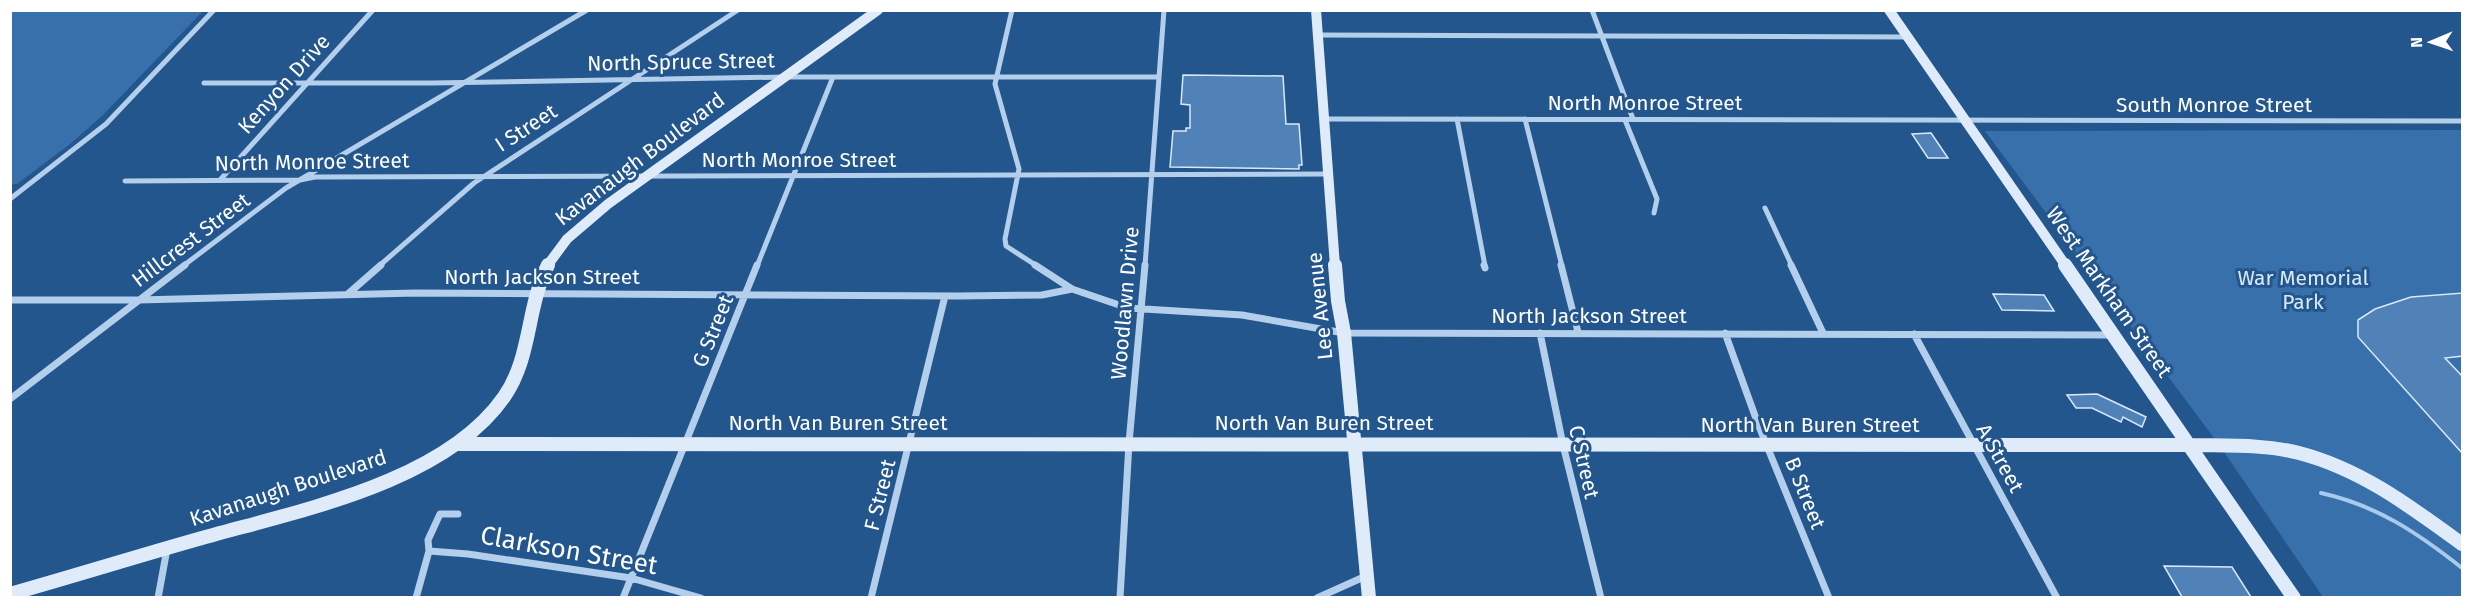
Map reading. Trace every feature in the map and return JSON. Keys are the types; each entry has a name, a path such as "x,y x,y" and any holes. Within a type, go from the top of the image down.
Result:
{"street":[{"path":"10,199 71,154 106,124 214,10"},
{"name":"Kenyon Drive","path":"220,180 373,10"},
{"name":"Hillcrest Street","path":"10,399 286,188 587,10"},
{"name":"I Street","path":"348,294 483,177 738,10"},
{"name":"Kavanaugh Boulevard","path":"10,594 373,486 459,444 485,421 517,375 524,354 536,293 547,266 567,239 608,204 879,10"},
{"name":"North Jackson Street","path":"1012,10 996,78 998,94 1019,169 1005,246 1072,289 1120,306 1142,310 1242,315 1344,333 2112,334"},
{"name":"Woodlawn Drive","path":"1120,597 1129,443 1142,310 1164,10"},
{"name":"Lee Avenue","path":"1316,10 1338,301 1344,333 1369,597"},
{"path":"1592,10 1633,119"},
{"name":"West Markham Street","path":"1889,10 2294,597"},
{"path":"1318,35 1907,37"},
{"name":"North Spruce Street","path":"204,83 785,77 1158,77"},
{"name":"G Street","path":"623,597 833,77"},
{"name":"North Monroe Street","path":"1326,119 1965,120"},
{"path":"1456,119 1485,268"},
{"path":"1525,119 1578,332"},
{"path":"1625,120 1657,199 1654,213"},
{"name":"South Monroe Street","path":"1965,120 2463,121"},
{"name":"North Monroe Street","path":"125,181 300,180 315,177 1329,174"},
{"path":"1765,208 1823,333"},
{"name":"North Jackson Street","path":"10,300 536,293 1042,295 1072,289"},
{"name":"F Street","path":"870,597 945,296"},
{"name":"C Street","path":"1540,333 1563,445 1601,597"},
{"name":"B Street","path":"1725,333 1829,597"},
{"name":"A Street","path":"1914,334 2057,597"},
{"name":"North Van Buren Street","path":"459,444 2189,445 2298,453 2335,466 2380,486 2463,544"},
{"path":"416,597 429,551 428,540 440,514 458,514"},
{"path":"158,597 167,548"},
{"name":"Clarkson Street","path":"429,551 631,578 701,597"},
{"path":"1317,597 1367,575"}],"green space":[{"path":"10,11 203,11 103,115 70,144 17,184 11,184"},
{"name":"War Memorial Park","path":"2462,130 2462,597 2323,597 2220,446 1985,131"}],"building":[{"path":"1183,75 1283,76 1286,124 1299,124 1302,165 1299,165 1299,169 1170,167 1173,131 1186,131 1186,128 1190,128 1190,105 1181,104"},
{"path":"1931,133 1948,158 1928,158 1912,134"},
{"path":"2463,293 2463,356 2445,358 2463,377 2463,454 2358,337 2358,320 2375,309 2411,297"},
{"path":"1993,294 2044,295 2054,311 2002,310"},
{"path":"2097,394 2146,417 2142,427 2123,417 2121,422 2092,408 2076,408 2067,395"},
{"path":"2164,566 2232,567 2251,597 2182,597"}],"waterway":[{"path":"2321,493 2360,505 2396,522 2462,568"}]}
